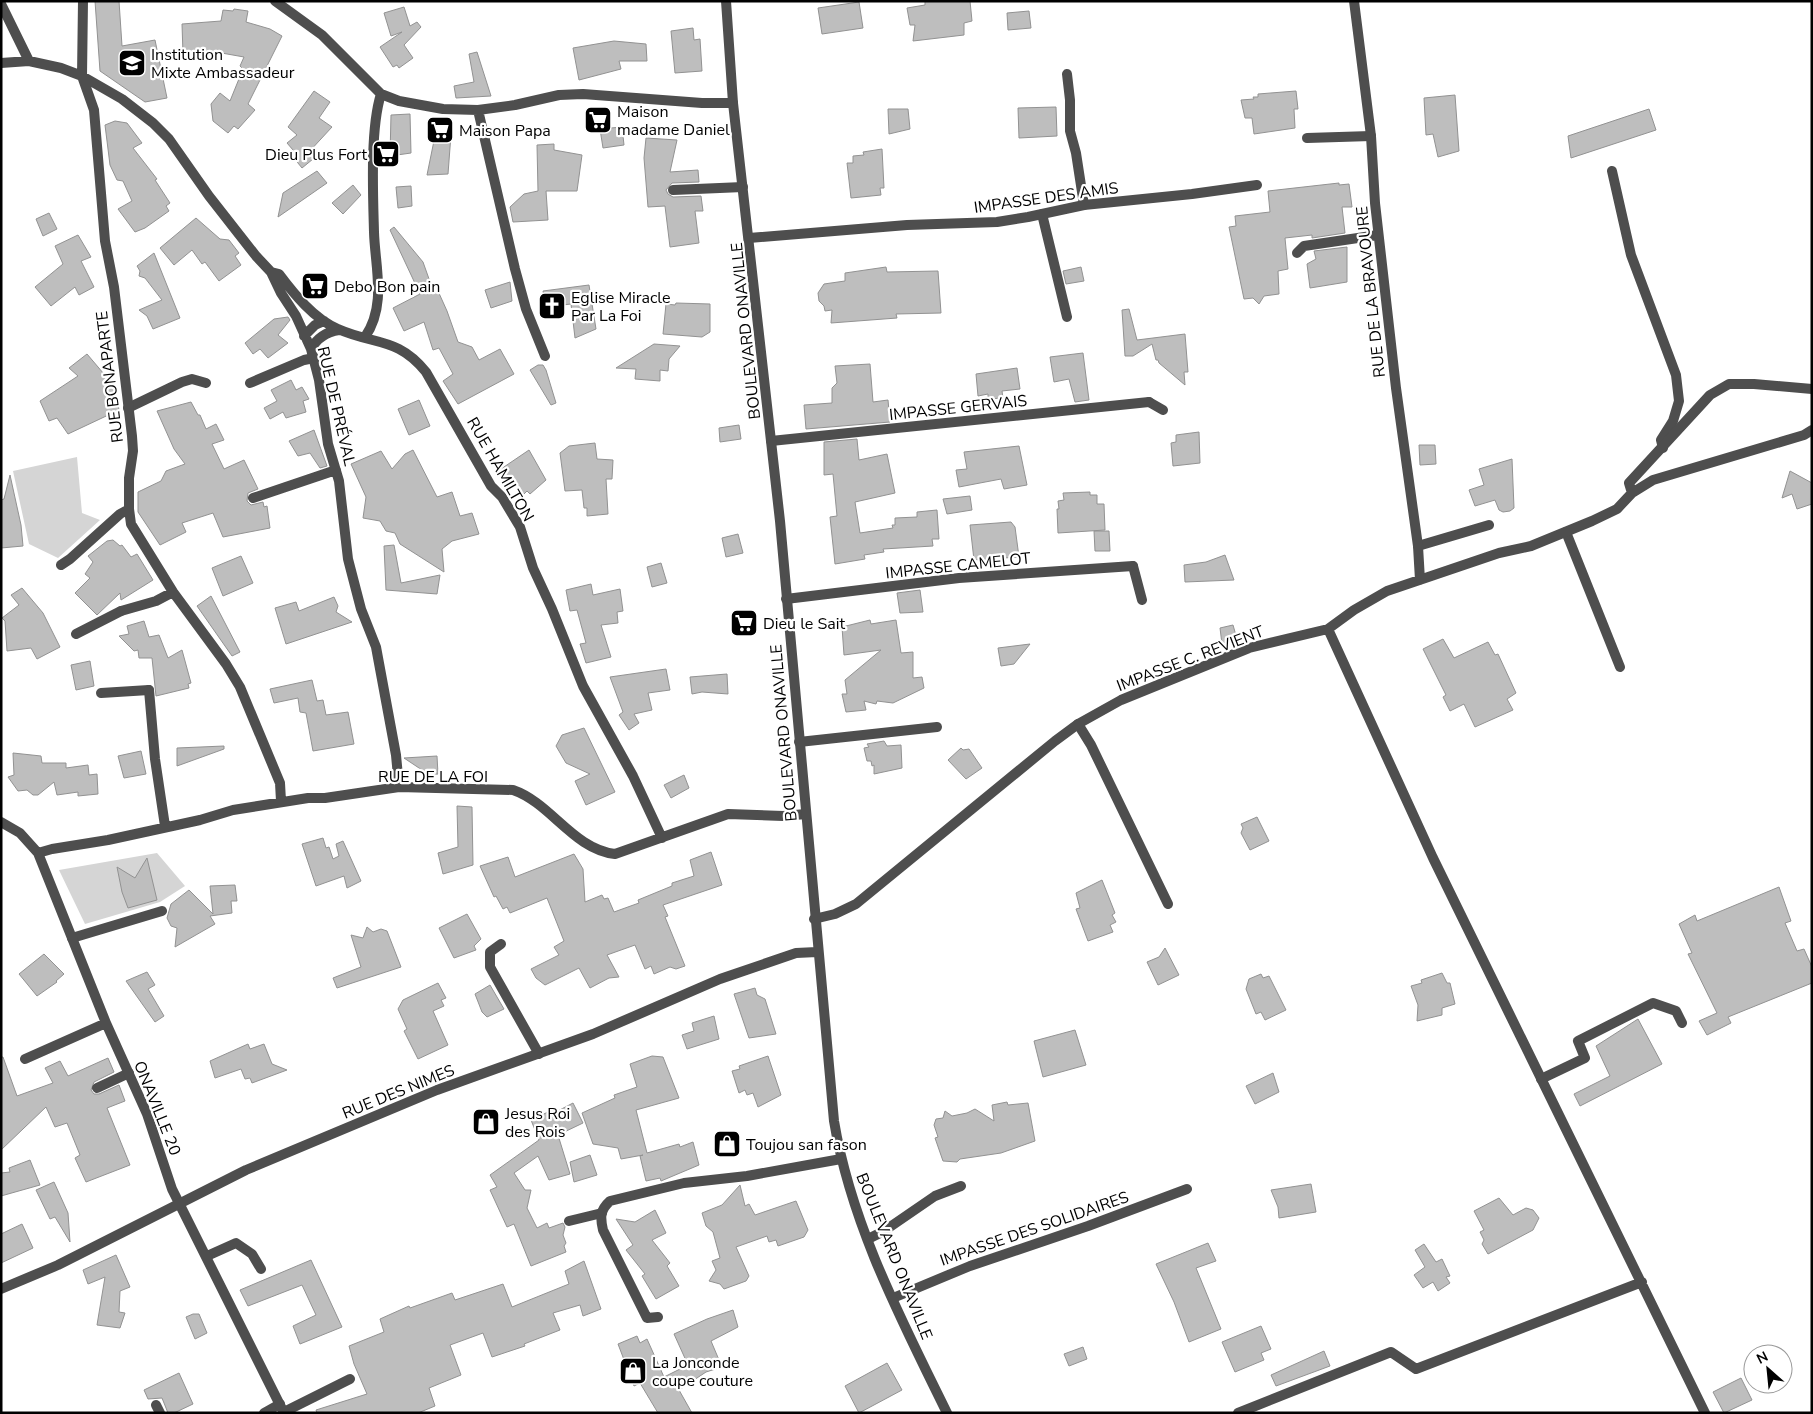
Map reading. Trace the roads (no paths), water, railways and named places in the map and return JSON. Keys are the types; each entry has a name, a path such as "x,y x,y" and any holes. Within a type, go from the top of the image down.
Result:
{"street":[{"name":"RUE BONAPARTE","path":"83,1 82,76 94,110 105,241 114,287 133,451 129,478 128,510 140,540 173,592 240,687 280,783 281,801"},
{"path":"275,1 322,35 381,94 399,101 443,109 478,110 515,105 559,95 583,94 702,103 733,103"},
{"name":"BOULEVARD ONAVILLE","path":"726,1 733,103 780,522 814,919 834,1121 841,1159 868,1239 892,1298 947,1413"},
{"name":"RUE DE LA BRAVOURE","path":"1354,1 1370,136 1378,235 1403,449 1418,546 1420,580"},
{"path":"1,4 29,61"},
{"name":"RUE DE PRÉVAL","path":"1,63 29,61 61,68 82,76 122,99 169,139 209,196 256,256 271,272 281,293 296,316 312,354 324,404 328,444 336,470 348,559 360,609 376,646 400,787"},
{"path":"1067,74 1070,100 1070,131 1076,153 1084,205"},
{"path":"365,337 370,329 380,291 374,231 374,134 377,107 381,94"},
{"path":"478,110 514,269 526,309 545,356"},
{"path":"1306,138 1370,136"},
{"path":"1612,171 1632,255 1676,375 1679,401 1673,421 1661,440 1663,448"},
{"name":"IMPASSE DES AMIS","path":"749,238 907,225 997,222 1084,205 1257,185"},
{"path":"673,190 743,187"},
{"path":"1042,214 1067,318"},
{"path":"1296,253 1304,246 1378,235"},
{"name":"RUE HAMILTON","path":"271,272 279,274 291,290 324,321 338,330 386,342 415,358 441,394 491,486 502,497 512,513 583,686 633,776 662,838"},
{"path":"304,336 315,324 324,321"},
{"path":"250,383 304,360 312,354 315,342 323,336 338,330"},
{"path":"128,408 182,382 192,379 206,383"},
{"path":"1632,493 1629,483 1710,395 1729,384 1754,384 1812,389"},
{"name":"IMPASSE GERVAIS","path":"771,441 1149,402 1163,410"},
{"name":"IMPASSE C. REVIENT","path":"814,919 834,914 856,904 1078,724 1121,700 1249,648 1328,629 1354,610 1387,591 1499,553 1531,546 1566,532 1617,509 1632,493 1653,480 1804,435 1812,430"},
{"path":"253,498 336,470"},
{"path":"61,565 120,514 128,510"},
{"path":"1418,546 1489,525"},
{"path":"1566,532 1620,667"},
{"name":"IMPASSE CAMELOT","path":"786,599 959,578 1133,566 1142,600"},
{"path":"76,634 121,611 156,601 173,592"},
{"path":"1328,629 1432,858 1705,1413"},
{"path":"101,693 149,690 155,759 165,826"},
{"path":"1078,724 1091,745 1168,904"},
{"path":"799,742 937,727"},
{"name":"RUE DE LA FOI","path":"38,853 108,840 165,826 200,820 233,810 281,801 400,787 513,790 529,796 569,830 602,852 615,854 728,814 784,816 806,814"},
{"name":"ONAVILLE 20","path":"1,822 20,833 38,853 106,1022 129,1072 180,1203 283,1409"},
{"path":"72,938 162,911"},
{"path":"501,944 490,952 490,967 539,1054"},
{"name":"RUE DES NIMES","path":"1,1289 58,1265 246,1170 437,1090 631,1019 728,976 796,953 817,952"},
{"path":"1541,1079 1585,1058 1578,1040 1653,1003 1676,1011 1682,1023"},
{"path":"25,1059 106,1022"},
{"path":"97,1088 129,1072"},
{"path":"658,1317 646,1318 640,1307 603,1230 600,1218 603,1207 610,1201 623,1196 684,1183 746,1176 841,1159"},
{"path":"868,1239 884,1231 935,1196 961,1186"},
{"name":"IMPASSE DES SOLIDAIRES","path":"892,1298 970,1266 1088,1226 1187,1189"},
{"path":"569,1221 602,1213"},
{"path":"207,1256 236,1243 252,1254 262,1269"},
{"path":"1238,1413 1391,1352 1416,1369 1502,1338 1642,1282"},
{"path":"264,1413 283,1409 350,1379"}],"place":[{"name":"Institution Mixte Ambassadeur","path":"132,63"},
{"name":"Maison madame Daniel","path":"598,120"},
{"name":"Maison Papa","path":"440,130"},
{"name":"Dieu Plus Fort","path":"386,154"},
{"name":"Debo Bon pain","path":"315,286"},
{"name":"Eglise Miracle Par La Foi","path":"552,306"},
{"name":"Dieu le Sait","path":"744,623"},
{"name":"Jesus Roi des Rois","path":"486,1122"},
{"name":"Toujou san fason","path":"727,1144"},
{"name":"La Jonconde coupe couture","path":"633,1371"}]}
